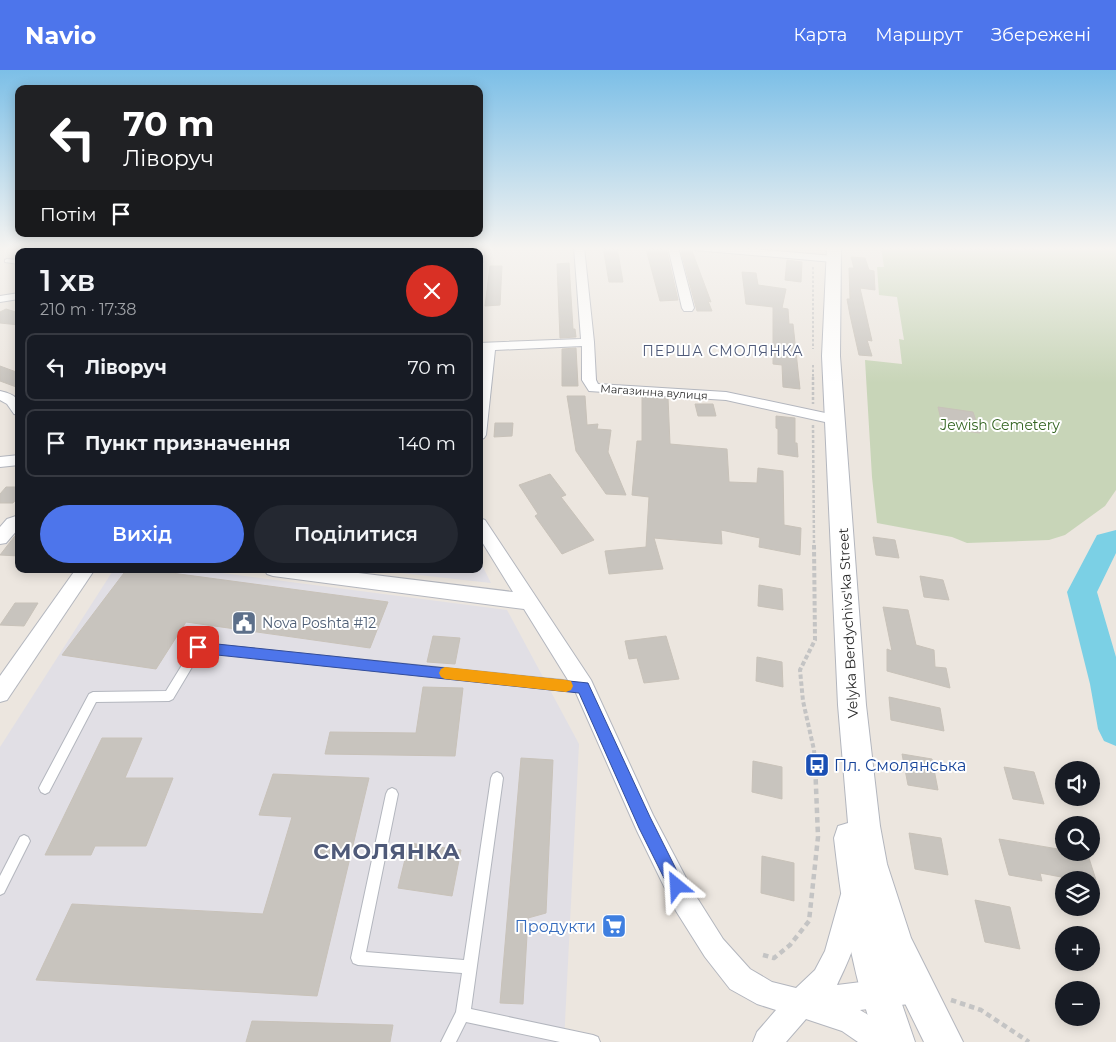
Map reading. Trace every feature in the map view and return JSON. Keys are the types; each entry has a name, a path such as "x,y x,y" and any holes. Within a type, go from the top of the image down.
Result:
{"main road":[{"path":"823,292 819,416 841,759 854,865 879,992 896,1042"},
{"name":"Velyka Berdychivs'ka Street","path":"828,292 852,705 870,864 881,903 897,947 944,1042"}],"street":[{"name":"Магазинна вулиця","path":"583,292 589,380 594,388 726,396 819,416"},
{"path":"684,292 688,308"},
{"path":"0,299 15,297"},
{"path":"483,364 484,346 588,342"},
{"path":"0,395 12,401 15,405"},
{"path":"0,462 15,460"},
{"path":"0,538 15,523"},
{"path":"483,530 584,687 645,823 685,902 714,948 740,980 767,994 851,1020 865,1029 878,1042"},
{"path":"0,693 83,573"},
{"path":"305,573 528,602"},
{"path":"767,1042 801,1003 825,980 836,957 850,913 854,865"},
{"path":"801,1003 879,992 917,989"}],"lane":[{"path":"45,788 93,697 169,696 198,647 584,687"},
{"path":"448,1042 463,1014 496,778"},
{"path":"392,794 358,958 470,967"},
{"path":"0,889 24,841"},
{"path":"463,1014 593,1042"}],"path":[{"path":"763,955 774,958 790,945 809,922 818,837 814,750 802,701 800,670 816,640 819,416 824,292"},
{"path":"917,989 981,1010 1029,1042"}],"shaded area":[{"path":"483,567 491,583 401,573 483,573"},
{"path":"111,573 222,573 507,610 579,744 564,1042 0,1042 0,747"}],"green space":[{"name":"Jewish Cemetery","path":"879,292 1116,292 1116,490 1105,506 1065,535 1049,540 967,543 952,537 877,523 872,477 865,360 902,364 899,339 904,340 897,297 879,295"}],"building":[{"path":"487,292 501,292 500,305 485,306"},
{"path":"558,292 571,292 573,329 575,329 576,337 560,338"},
{"path":"658,292 676,292 678,300 660,301"},
{"path":"692,292 707,292 712,311 697,311"},
{"path":"745,292 785,292 782,308 788,309 789,324 793,324 800,389 783,387 782,365 773,364 773,307 746,304"},
{"path":"850,292 861,292 872,341 867,340 872,356 859,355 847,299 850,299"},
{"path":"6,309 15,312 15,325 0,323 0,312"},
{"path":"576,348 578,386 562,386 562,349"},
{"path":"0,366 15,372 15,387 0,381"},
{"path":"567,396 585,396 587,425 598,424 597,429 611,430 608,452 626,495 606,494 576,451"},
{"path":"642,396 668,398 670,444 727,449 729,482 757,483 758,468 783,471 784,525 801,528 800,555 759,547 760,538 721,530 722,544 654,538 663,569 609,574 605,551 646,547 649,497 632,495 637,441 642,441"},
{"path":"695,404 713,404 716,416 698,416"},
{"path":"938,407 973,412 980,433 943,428"},
{"path":"776,416 795,418 795,443 797,443 798,457 778,454"},
{"path":"495,423 513,423 512,436 494,437"},
{"path":"550,474 566,495 561,497 594,540 562,554 535,516 538,514 519,485"},
{"path":"6,487 15,487 15,501 13,503 0,503 0,494"},
{"path":"15,536 15,556 0,555"},
{"path":"873,537 895,540 899,558 876,555"},
{"path":"124,573 172,573 388,602 370,648 186,622 156,669 62,655"},
{"path":"920,576 943,580 949,600 924,597"},
{"path":"759,585 782,589 783,610 758,606"},
{"path":"15,603 38,603 24,626 0,625"},
{"path":"883,607 908,610 916,645 934,650 935,667 946,668 950,688 887,671 887,649 892,651"},
{"path":"433,636 460,638 455,664 427,662"},
{"path":"666,636 679,679 644,683 637,658 629,659 625,641"},
{"path":"757,657 782,662 783,687 756,681"},
{"path":"423,687 463,688 455,756 325,754 330,732 416,733"},
{"path":"889,697 940,708 944,731 891,720"},
{"path":"102,738 142,738 125,778 173,778 146,846 95,846 91,855 45,855"},
{"path":"902,754 932,759 938,790 908,785"},
{"path":"521,758 553,760 546,913 528,918 523,1004 500,1003"},
{"path":"753,761 782,767 782,799 752,792"},
{"path":"1004,767 1034,772 1044,804 1013,799"},
{"path":"273,774 369,778 317,996 36,980 72,904 263,914 292,817 259,815"},
{"path":"909,833 941,838 948,875 915,869"},
{"path":"999,839 1055,848 1055,861 1090,861 1093,871 1055,871 1055,876 1040,873 1042,881 1009,875"},
{"path":"409,843 461,850 452,896 398,888"},
{"path":"762,856 794,863 794,901 761,893"},
{"path":"975,900 1010,907 1020,949 985,942"},
{"path":"252,1021 393,1025 390,1042 246,1042"}],"waterway":[{"path":"1116,541 1107,543 1082,592 1107,684 1116,729"}],"slow traffic":[{"path":"445,673 566,686"}],"place":[{"name":"Nova Poshta #12","path":"244,623"},
{"name":"Пл. Смолянська","path":"817,765"},
{"name":"Продукти","path":"614,926"}],"district":[{"name":"ПЕРША СМОЛЯНКА","path":"723,351"},
{"name":"СМОЛЯНКА","path":"387,851"}],"route":[{"path":"198,647 584,687 645,823 677,886"}]}
